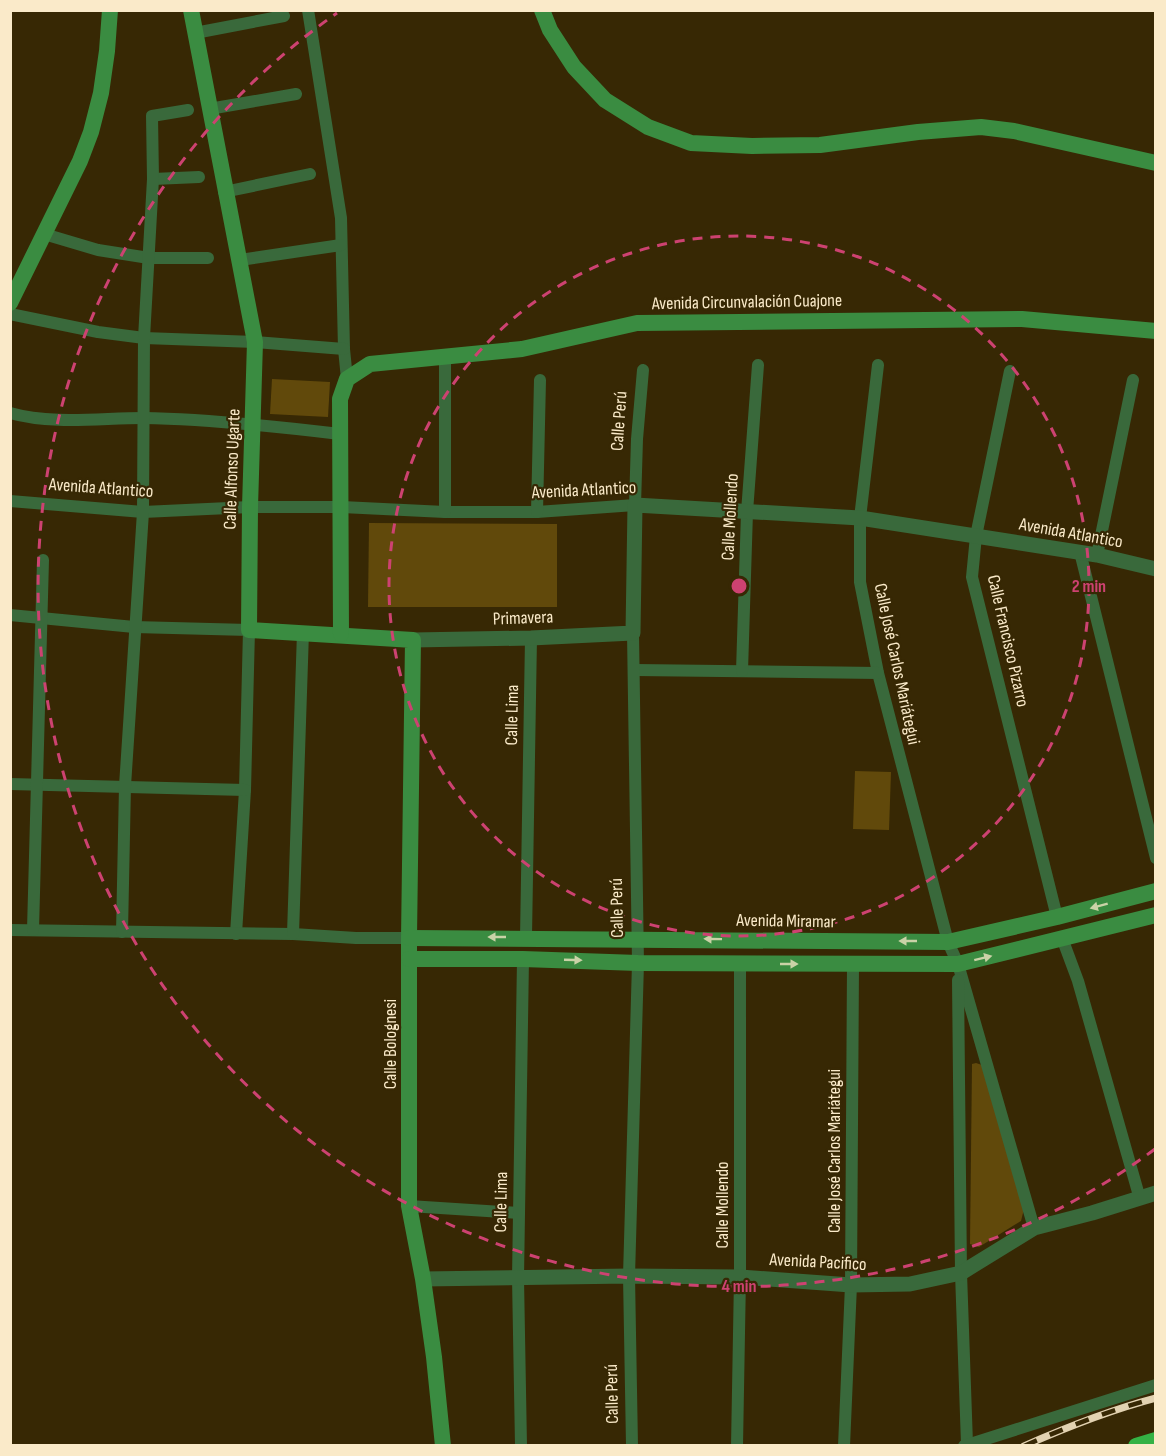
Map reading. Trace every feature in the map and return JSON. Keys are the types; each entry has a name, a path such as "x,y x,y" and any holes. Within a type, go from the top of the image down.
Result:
{"highway":[{"path":"1136,1446 1155,1440"}],"main road":[{"path":"10,303 80,161 90,132 101,93 110,10"},
{"name":"Calle Alfonso Ugarte","path":"191,10 224,192 240,260 255,342 249,630"},
{"path":"542,10 550,30 574,68 605,100 648,127 691,143 752,146 820,145 918,132 981,127 1014,131 1155,163"},
{"name":"Avenida Circunvalación Cuajone","path":"347,379 370,364 522,349 637,323 1022,319 1155,331"},
{"path":"341,634 340,399 347,379"},
{"path":"249,630 413,640"},
{"name":"Calle Bolognesi","path":"413,640 409,938 409,1206 423,1279 443,1446"},
{"name":"Avenida Miramar","path":"409,938 526,937 948,942 1057,917 1155,891"},
{"path":"409,959 523,958 638,963 958,964 1155,915"}],"street":[{"path":"308,10 341,218 344,349 347,379"},
{"path":"195,33 284,16"},
{"path":"209,109 296,94"},
{"path":"122,932 125,786 143,512 144,338 153,179 152,116 188,110"},
{"path":"224,192 310,174"},
{"path":"153,179 199,177"},
{"path":"44,234 98,250 149,258 208,258"},
{"path":"240,260 341,245"},
{"path":"10,314 98,332 144,338 255,342 344,349"},
{"path":"445,358 445,512"},
{"name":"Calle Mollendo","path":"742,671 747,512 758,365"},
{"name":"Calle José Carlos Mariátegui","path":"878,365 860,518 860,582 878,673 948,942 958,964 1034,1228"},
{"name":"Calle Perú","path":"632,1446 629,1276 638,963 633,633 637,440 643,370"},
{"name":"Calle Francisco Pizarro","path":"1010,371 976,536 972,577 1057,917"},
{"path":"537,512 540,380"},
{"path":"1097,555 1134,380"},
{"path":"10,413 65,420 143,418 254,424 340,434"},
{"name":"Avenida Atlantico","path":"10,501 143,512 250,507 342,507 445,512 537,512 635,505 860,518 1080,552 1155,569"},
{"path":"1080,552 1155,858"},
{"path":"33,930 40,617 44,560"},
{"path":"10,615 135,627 249,630"},
{"name":"Calle Alfonso Ugarte","path":"236,933 244,790 249,630"},
{"path":"293,934 303,632"},
{"name":"Primavera","path":"413,640 633,633"},
{"name":"Calle Lima","path":"526,937 531,638"},
{"path":"635,670 878,673"},
{"path":"10,784 244,790"},
{"path":"10,930 409,938"},
{"path":"1062,938 1078,981 1140,1199"},
{"name":"Calle Lima","path":"521,1446 518,1278 523,958"},
{"name":"Calle Mollendo","path":"737,1446 740,1277 740,964"},
{"path":"958,964 965,1445 1155,1385"},
{"name":"Calle José Carlos Mariátegui","path":"844,1446 852,1285 853,965"},
{"name":"Avenida Pacifico","path":"423,1279 740,1277 852,1285 910,1284 961,1273 1034,1228 1155,1193"},
{"path":"409,1206 519,1213"}],"shaded area":[{"path":"272,379 330,382 328,417 270,414"},
{"path":"369,523 557,524 557,607 368,607"},
{"path":"855,771 891,772 889,830 853,829"},
{"path":"972,1064 982,1065 1024,1209 1021,1221 979,1247 970,1244"}],"railway":[{"path":"1024,1446 1089,1419 1156,1398"}]}
